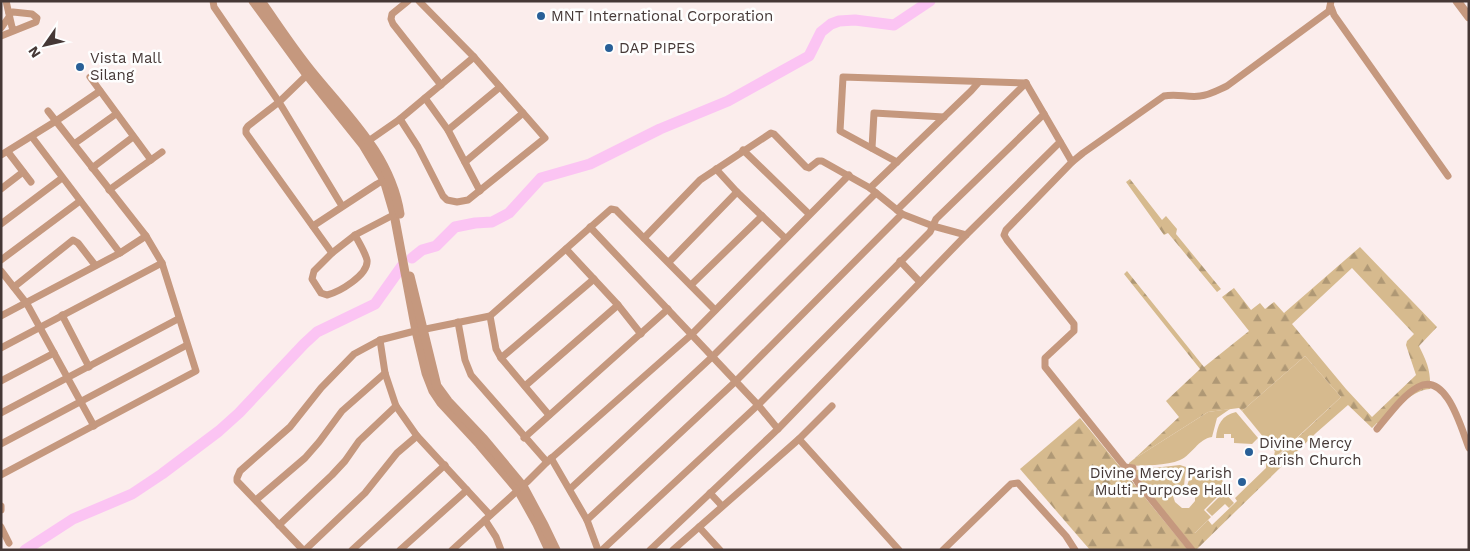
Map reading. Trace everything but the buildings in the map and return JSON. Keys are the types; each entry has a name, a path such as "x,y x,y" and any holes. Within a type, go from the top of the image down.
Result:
{"street":[{"path":"6,1 14,30"},
{"path":"213,1 214,7 278,102 342,206"},
{"path":"253,1 366,142 387,179 397,213 406,270 420,330 434,377 442,393 490,446 520,488 544,525 556,550"},
{"path":"261,1 309,73"},
{"path":"408,1 392,14 392,24 441,85"},
{"path":"400,119 418,147 443,196 447,200 457,202 468,200 545,138 474,57 419,1"},
{"path":"1457,1 1469,17"},
{"path":"1192,550 1138,483 1133,475 1133,468 1125,467 1045,367 1045,358 1074,331 1074,324 1004,235 1006,230 1072,162 1164,96 1171,94 1200,96 1227,86 1314,22 1331,4"},
{"path":"1331,4 1334,15 1448,176"},
{"path":"1,28 13,12 32,14 37,18 35,24 1,36"},
{"path":"366,142 400,119 474,57"},
{"path":"309,73 278,102 248,126 246,133 332,253"},
{"path":"90,77 151,160"},
{"path":"897,162 840,131 843,77 1026,83"},
{"path":"870,188 979,82"},
{"path":"1026,83 1072,162"},
{"path":"587,520 736,381 1026,83"},
{"path":"448,130 500,87"},
{"path":"31,182 4,154 56,122 100,91"},
{"path":"425,98 448,130 480,191"},
{"path":"1,475 196,371 178,319 162,263 146,236 48,111"},
{"path":"464,162 523,113"},
{"path":"74,144 116,114"},
{"path":"872,148 874,114 944,118"},
{"path":"458,322 465,360 471,375 524,438 549,460 570,488 600,550 758,405 930,232 936,219 1044,114"},
{"path":"644,238 700,180 770,132 806,166 812,167 820,160 850,175 870,188 900,212 933,226 966,235"},
{"path":"32,137 120,253"},
{"path":"92,168 133,137"},
{"path":"650,550 778,429 966,235 1060,142"},
{"path":"743,150 809,214"},
{"path":"109,190 162,152"},
{"path":"716,169 785,238"},
{"path":"1,188 23,172"},
{"path":"452,550 549,460 691,335 785,238 850,175"},
{"path":"1,224 62,178"},
{"path":"313,226 387,179"},
{"path":"669,262 737,192"},
{"path":"570,488 712,357 876,192"},
{"path":"1,260 80,201"},
{"path":"417,436 397,453 365,493 304,550 237,478 240,471 290,427 321,388 354,354 380,340 490,316 611,209 616,210 716,310"},
{"path":"355,235 367,262 366,267 346,287 327,295 321,293 316,288 312,279 314,271 332,253 355,235 397,213"},
{"path":"691,285 762,216"},
{"path":"590,227 736,381 778,429"},
{"path":"1,316 27,304 120,253 146,236"},
{"path":"14,287 73,240 78,243 95,265"},
{"path":"566,249 618,305 641,334"},
{"path":"900,261 920,282"},
{"path":"1,348 162,263"},
{"path":"1,271 27,304 94,426"},
{"path":"501,358 594,279"},
{"path":"525,386 618,305"},
{"path":"524,438 668,309"},
{"path":"62,315 89,367"},
{"path":"490,316 496,349 501,358 549,415"},
{"path":"1,414 178,319"},
{"path":"380,340 385,373 396,406 417,436 445,464 467,490 487,518 502,550"},
{"path":"1,444 187,345"},
{"path":"1,381 54,353"},
{"path":"256,500 305,458 342,411 385,373"},
{"path":"1377,429 1408,395 1417,388 1433,385 1448,397 1455,410 1469,448"},
{"path":"279,525 332,475 359,441 396,406"},
{"path":"675,549 799,439 832,406"},
{"path":"799,439 899,550"},
{"path":"352,550 445,464"},
{"path":"943,550 1011,484 1018,483 1066,536 1075,550"},
{"path":"520,488 549,550"},
{"path":"400,550 467,490"},
{"path":"710,493 722,506"},
{"path":"1,527 8,543"},
{"path":"699,527 720,550"}],"green space":[{"path":"1130,179 1162,220 1166,216 1177,229 1176,234 1221,289 1217,292 1168,233 1164,235 1126,182"},
{"path":"1360,247 1437,327 1419,346 1428,367 1430,389 1409,398 1382,427 1377,423 1372,428 1348,405 1316,433 1196,550 1178,528 1184,523 1195,533 1208,520 1212,525 1237,501 1235,498 1266,468 1266,463 1273,460 1275,451 1279,455 1341,397 1305,356 1242,411 1239,408 1208,412 1134,459 1179,417 1166,401 1200,369 1124,274 1127,271 1204,367 1249,331 1222,297 1234,288 1251,310 1260,303 1265,309 1274,302 1284,313","holes":["1352,268 1414,334 1407,341 1406,345 1416,375 1372,417 1292,324"]},
{"path":"1305,356 1341,397 1278,455 1242,411"},
{"path":"1230,409 1217,418 1212,437 1203,441 1184,458 1169,463 1129,466 1129,463 1134,459 1208,412"},
{"path":"1236,412 1258,438 1252,444 1234,443 1234,438 1231,438 1231,434 1224,434 1224,438 1216,438 1221,421 1231,413"},
{"path":"1080,418 1188,550 1090,550 1020,469"},
{"path":"1180,465 1186,467 1184,486 1178,488 1173,496 1175,502 1182,508 1189,508 1195,501 1195,492 1187,486 1192,471 1210,476 1222,470 1223,491 1204,510 1211,517 1195,533 1178,528 1138,479 1135,470"},
{"path":"1224,492 1234,503 1229,508 1225,504 1212,516 1206,510"}],"waterway":[{"path":"412,258 422,250 436,246 455,227 492,222 509,213 541,178 590,164 660,129 728,101 809,56 821,32 831,24 839,21 855,20 894,25 930,1"},
{"path":"25,550 73,519 132,494 162,474 219,431 239,413 317,332 375,304 402,266"}],"place":[{"name":"MNT International Corporation","path":"541,16"},
{"name":"DAP PIPES","path":"609,48"},
{"name":"Vista Mall Silang","path":"80,67"},
{"name":"Divine Mercy Parish Church","path":"1249,452"},
{"name":"Divine Mercy Parish Multi-Purpose Hall","path":"1242,482"}]}
